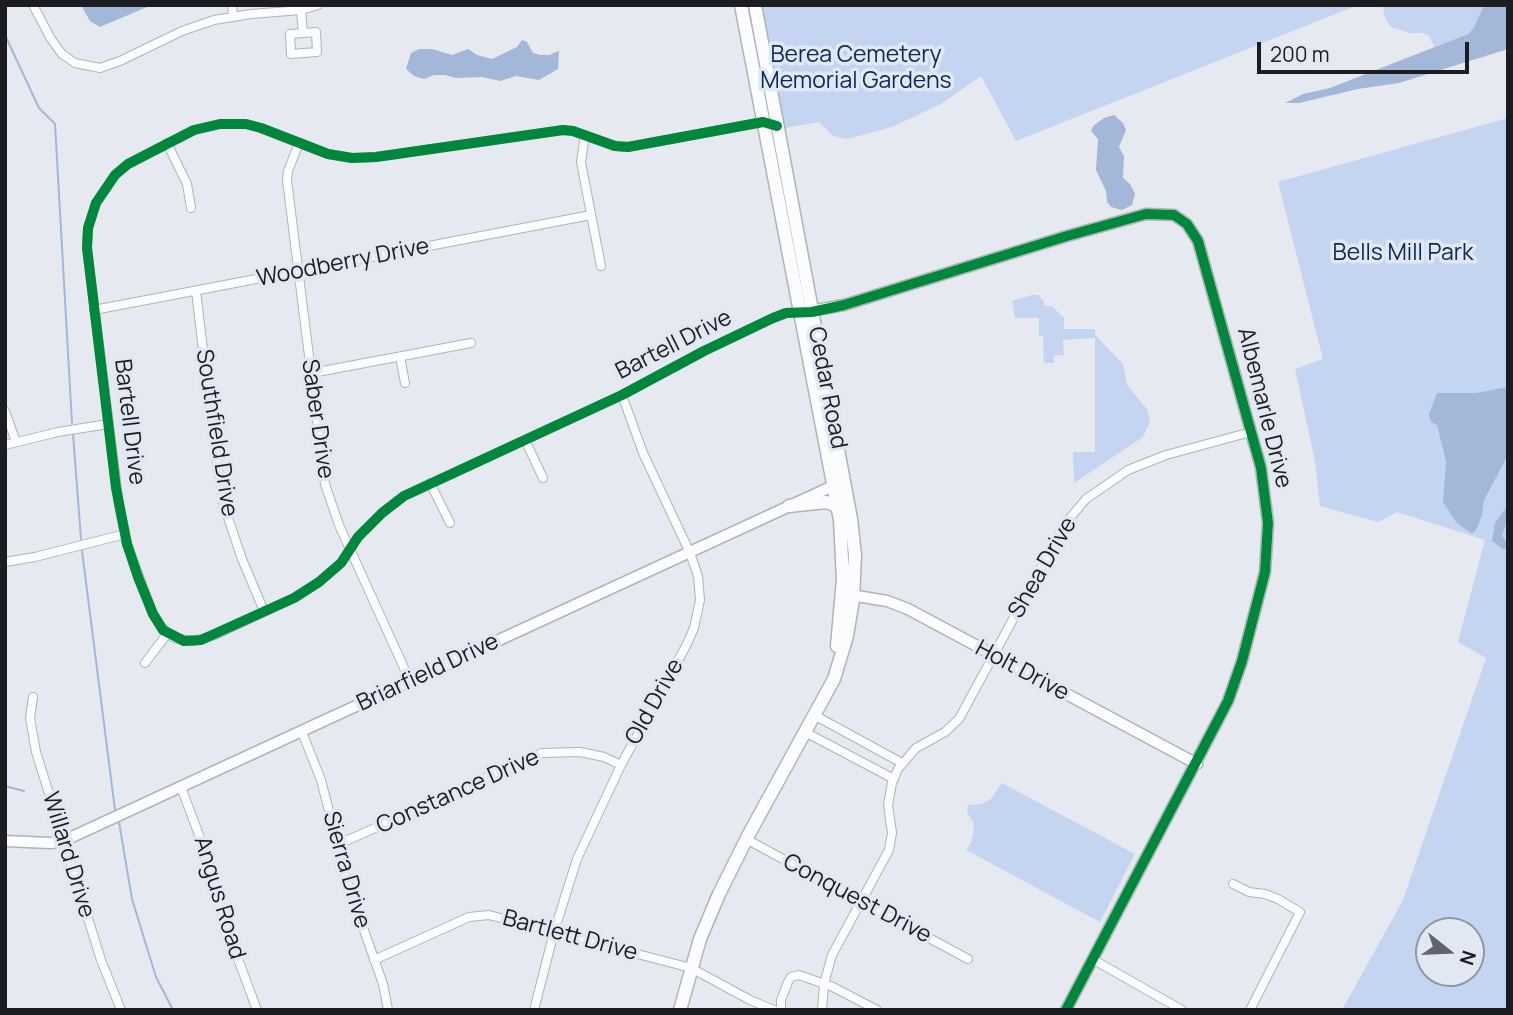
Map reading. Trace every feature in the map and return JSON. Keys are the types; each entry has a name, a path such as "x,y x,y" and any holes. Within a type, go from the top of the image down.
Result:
{"main road":[{"name":"Cedar Road","path":"680,1010 691,968 710,915 746,839 828,687 827,677 848,594 854,538 840,487 741,5"},
{"path":"749,5 762,46"},
{"name":"Cedar Road","path":"755,5 806,312"},
{"name":"Cedar Road","path":"840,487 839,512 848,594"},
{"path":"789,506 826,502 835,505 839,512"}],"street":[{"path":"33,5 62,54 75,63 92,68 109,66 182,31 233,16 301,10 318,5"},
{"path":"232,5 233,16"},
{"path":"301,10 303,33"},
{"name":"Bartell Drive","path":"777,126 763,122 628,147 615,146 563,130 364,158 328,154 261,128 233,124 201,128 128,164 115,175 96,203 88,228 87,248 116,488 125,534 152,614 167,634 184,641 201,640 294,598 341,563 358,537 404,496 622,395 773,318 786,313 806,312"},
{"path":"585,135 581,162 601,266"},
{"path":"167,143 187,184 191,208"},
{"name":"Saber Drive","path":"299,143 287,176 325,484 333,510 410,681"},
{"name":"Albemarle Drive","path":"806,312 887,292 1067,236 1156,213 1174,215 1191,229 1198,242 1261,468 1267,506 1265,572 1231,694 1197,764 1066,1010"},
{"name":"Woodberry Drive","path":"94,310 591,215"},
{"name":"Southfield Drive","path":"196,290 224,506 264,611"},
{"path":"312,373 471,343"},
{"path":"400,357 405,383"},
{"name":"Old Drive","path":"534,1010 554,932 577,859 621,765 694,628 700,600 690,552 643,453 622,395"},
{"path":"5,411 8,413 16,442"},
{"path":"5,446 68,429 108,424"},
{"name":"Shea Drive","path":"822,1010 824,984 835,948 891,845 888,805 901,763 916,748 956,724 1064,525 1086,499 1128,470 1166,455 1251,432"},
{"path":"525,440 543,478"},
{"path":"430,483 450,523"},
{"name":"Briarfield Drive","path":"5,841 64,841 789,506 840,487"},
{"path":"5,562 125,534"},
{"name":"Holt Drive","path":"848,594 908,608 1197,764"},
{"path":"145,663 167,634"},
{"name":"Willard Drive","path":"33,696 30,718 33,741 101,960 121,1010"},
{"path":"814,715 901,763"},
{"name":"Sierra Drive","path":"302,732 321,780 359,923 374,960 388,1010"},
{"path":"805,732 894,779"},
{"name":"Constance Drive","path":"337,845 542,753 580,751 621,765"},
{"name":"Angus Road","path":"181,787 205,851 225,925 257,1010"},
{"name":"Conquest Drive","path":"746,839 966,957"},
{"path":"1233,884 1249,892 1278,899 1300,912 1250,1010"},
{"name":"Bartlett Drive","path":"374,960 479,915 489,915 691,968 774,1010"},
{"path":"1094,960 1182,1010"},
{"path":"781,1010 783,994 791,977 804,976 877,1010"}],"green space":[{"name":"Berea Cemetery Memorial Gardens","path":"762,5 1358,5 1016,141 981,76 941,104 894,126 874,132 846,139 833,136 819,122 785,128"},
{"path":"1383,5 1484,5 1468,34 1434,47 1429,36 1423,33 1410,33 1391,27 1384,15"},
{"name":"Bells Mill Park","path":"1508,118 1508,1010 1342,1010 1403,900 1486,658 1458,642 1485,540 1397,512 1378,522 1320,506 1315,461 1295,369 1323,359 1278,182"},
{"path":"1038,295 1044,301 1044,306 1052,306 1064,318 1064,329 1095,329 1095,335 1123,364 1127,385 1147,409 1150,422 1143,437 1074,483 1073,452 1095,452 1095,338 1063,340 1064,355 1054,356 1054,363 1044,363 1039,318 1015,318 1012,301"},
{"path":"1002,783 1135,854 1100,922 966,850 971,843 974,828 967,812 968,805 981,804 991,799"}],"shaded area":[{"path":"81,5 152,5 100,27 90,21"},
{"path":"1484,5 1508,5 1508,49 1399,83 1358,89 1299,103 1285,103 1468,34"},
{"path":"522,40 527,42 533,53 549,55 559,51 558,69 539,80 516,76 500,81 445,75 424,79 414,76 406,69 411,53 419,49 432,49 452,55 468,49 492,59 517,47"},
{"path":"1114,115 1126,130 1119,147 1124,156 1123,178 1135,194 1132,205 1122,210 1111,207 1107,202 1106,191 1096,170 1098,139 1091,131 1093,126 1104,118"},
{"path":"1508,387 1508,455 1484,500 1482,515 1472,534 1456,522 1443,502 1446,461 1437,425 1431,422 1429,414 1437,393 1476,393"},
{"path":"1508,505 1508,517 1502,536 1505,540 1508,539 1508,549 1503,549 1492,541 1495,523"}],"waterway":[{"path":"5,35 39,108 55,124 72,423"},
{"path":"73,434 81,539"},
{"path":"82,551 115,810"},
{"path":"5,786 24,791"},
{"path":"119,822 132,899 156,977 173,1010"}],"cycle path":[{"path":"777,126 763,122 628,147 615,146 563,130 376,157 352,158 328,154 246,124 220,124 194,130 128,164 115,175 96,203 88,228 87,248 116,488 127,544 153,614 163,630 184,641 201,640 294,598 319,582 341,563 358,537 404,496 622,395 773,318 786,313 812,312 844,305 1146,214 1174,215 1187,224 1198,241 1261,468 1268,523 1265,572 1242,661 1228,701 1066,1010"}]}
